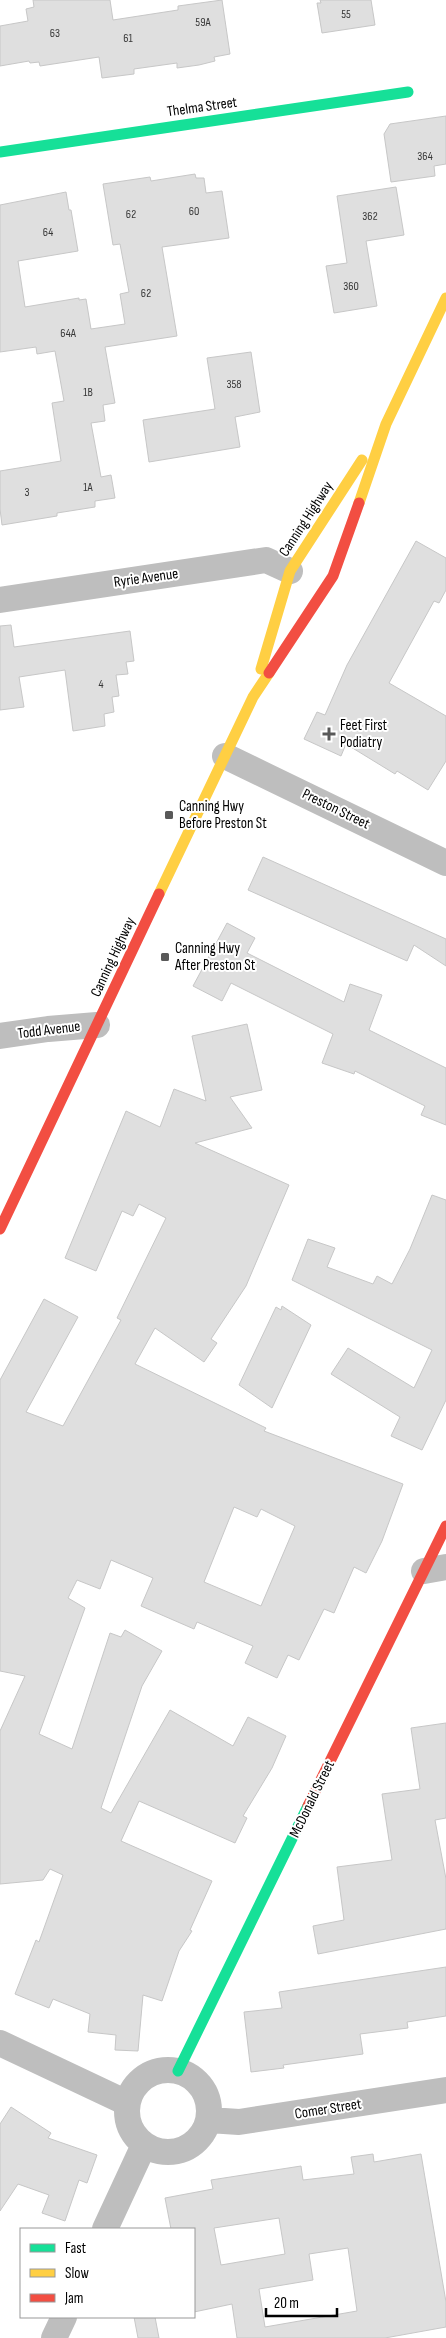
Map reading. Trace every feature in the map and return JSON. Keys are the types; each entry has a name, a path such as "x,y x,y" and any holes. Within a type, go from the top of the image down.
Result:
{"main road":[{"name":"Thelma Street","path":"0,152 408,92"},
{"name":"Canning Highway","path":"0,1229 253,697 333,576 386,424 446,298"},
{"name":"Canning Highway","path":"253,697 290,571 386,424"},
{"name":"McDonald Street","path":"178,2071 435,1569 446,1526"}],"street":[{"name":"Ryrie Avenue","path":"0,600 266,560 290,571"},
{"name":"Preston Street","path":"225,756 446,863"},
{"name":"Todd Avenue","path":"0,1036 48,1029 97,1025"},
{"path":"0,2043 128,2103"},
{"path":"178,2071 192,2077 202,2087 208,2100 209,2120 204,2133 194,2144 181,2150 167,2153 153,2150 144,2145 134,2134 128,2121 128,2103 132,2090 142,2079 155,2072 178,2071"},
{"name":"Comer Street","path":"209,2120 239,2122 446,2090"},
{"path":"105,2228 144,2145"},
{"path":"54,2338 64,2318"}],"building":[{"path":"33,0 110,0 113,20 178,10 178,6 222,0 230,54 214,57 215,61 199,65 177,68 177,63 134,69 134,74 102,78 99,57 40,66 39,62 30,63 29,61 0,66 0,26 28,21 26,9 34,7"},
{"path":"320,0 371,0 375,25 322,33 317,3 321,3"},
{"path":"446,116 446,164 434,166 435,176 391,182 384,134 390,124"},
{"path":"195,174 196,178 204,178 206,193 222,191 229,238 162,247 177,336 105,347 115,403 103,405 105,421 91,423 101,477 111,475 115,498 95,501 95,507 57,513 57,516 2,525 0,471 61,461 52,403 64,401 55,351 37,354 36,347 0,352 0,205 66,192 69,210 71,210 78,251 18,261 25,307 79,298 79,300 86,299 91,329 125,324 120,294 129,292 120,244 113,245 103,184 150,177 151,181"},
{"path":"396,187 404,235 366,241 377,306 334,313 326,266 347,263 337,196"},
{"path":"251,352 260,412 235,417 240,447 149,462 143,420 215,409 207,358"},
{"path":"416,541 446,558 446,590 439,603 434,601 389,683 446,716 446,761 428,790 397,771 395,774 346,744 341,756 304,739 317,712 325,715 347,665"},
{"path":"11,625 14,647 130,631 134,661 126,662 128,674 116,675 119,696 112,697 114,712 104,714 105,726 73,731 65,670 19,677 24,707 0,710 0,626"},
{"path":"263,857 446,939 446,966 414,945 407,961 248,890"},
{"path":"227,923 255,938 247,953 344,1002 350,984 382,995 369,1030 446,1068 446,1125 421,1115 425,1106 355,1071 354,1074 322,1063 333,1034 231,983 222,1001 193,986"},
{"path":"247,1024 262,1090 230,1097 252,1128 195,1143 289,1185 246,1286 211,1339 217,1343 204,1362 155,1328 135,1364 266,1428 264,1431 403,1484 382,1541 366,1573 354,1567 334,1613 324,1609 299,1660 288,1655 277,1678 245,1663 253,1646 197,1622 194,1629 141,1606 153,1578 111,1560 100,1589 77,1580 68,1598 85,1608 39,1734 72,1749 110,1633 121,1637 125,1630 162,1651 142,1686 101,1808 111,1813 170,1710 233,1746 248,1717 286,1736 272,1768 243,1816 247,1818 235,1843 139,1801 121,1841 212,1881 190,1930 192,1931 179,1951 162,2001 143,1995 138,2051 115,2050 116,2035 88,2032 90,2014 53,1999 49,2008 15,1994 36,1940 39,1942 63,1875 50,1869 43,1880 0,1884 0,1731 25,1676 0,1671 0,1380 44,1299 78,1317 26,1412 63,1426 121,1320 117,1318 166,1218 139,1204 133,1216 122,1211 96,1271 65,1258 126,1111 160,1127 174,1089 206,1101 192,1036","holes":["234,1507 257,1517 261,1509 295,1526 261,1606 204,1582"]},
{"path":"432,1195 446,1200 446,1400 422,1450 391,1436 400,1417 331,1374 348,1348 414,1388 432,1350 292,1280 308,1239 335,1248 327,1267 373,1284 377,1276 392,1284 410,1249"},
{"path":"282,1306 311,1325 272,1408 239,1385 276,1307 281,1310"},
{"path":"446,1723 446,1818 435,1820 446,1879 446,1929 318,1954 313,1926 344,1920 337,1867 392,1860 382,1794 420,1789 411,1728"},
{"path":"446,1967 446,2016 407,2022 408,2028 360,2034 363,2054 283,2065 284,2068 251,2072 244,2012 282,2008 279,1992"},
{"path":"11,2107 51,2133 48,2138 97,2155 87,2183 79,2180 65,2221 42,2213 49,2195 18,2184 0,2211 0,2124"},
{"path":"373,2154 374,2162 421,2154 446,2302 446,2327 385,2338 237,2338 232,2304 195,2312 195,2228 171,2228 165,2198 213,2189 211,2180 301,2166 303,2180 354,2174 351,2157","holes":["279,2218 285,2254 221,2265 214,2228","348,2248 357,2311 265,2327 259,2289 313,2280 309,2254"]},
{"path":"134,2318 155,2318 159,2338 138,2338"}],"traffic: fast":[{"path":"0,152 408,92"},
{"path":"178,2071 308,1806"}],"traffic: slow":[{"path":"359,503 386,424 446,298"},
{"path":"261,669 290,571 362,460"},
{"path":"159,894 253,697 269,673"}],"traffic: jam":[{"path":"269,673 333,576 359,503"},
{"path":"0,1229 159,894"},
{"path":"308,1806 446,1526"}],"place":[{"name":"Feet First Podiatry","path":"329,734"},
{"name":"Canning Hwy Before Preston St","path":"169,815"},
{"name":"Canning Hwy After Preston St","path":"165,957"}]}
